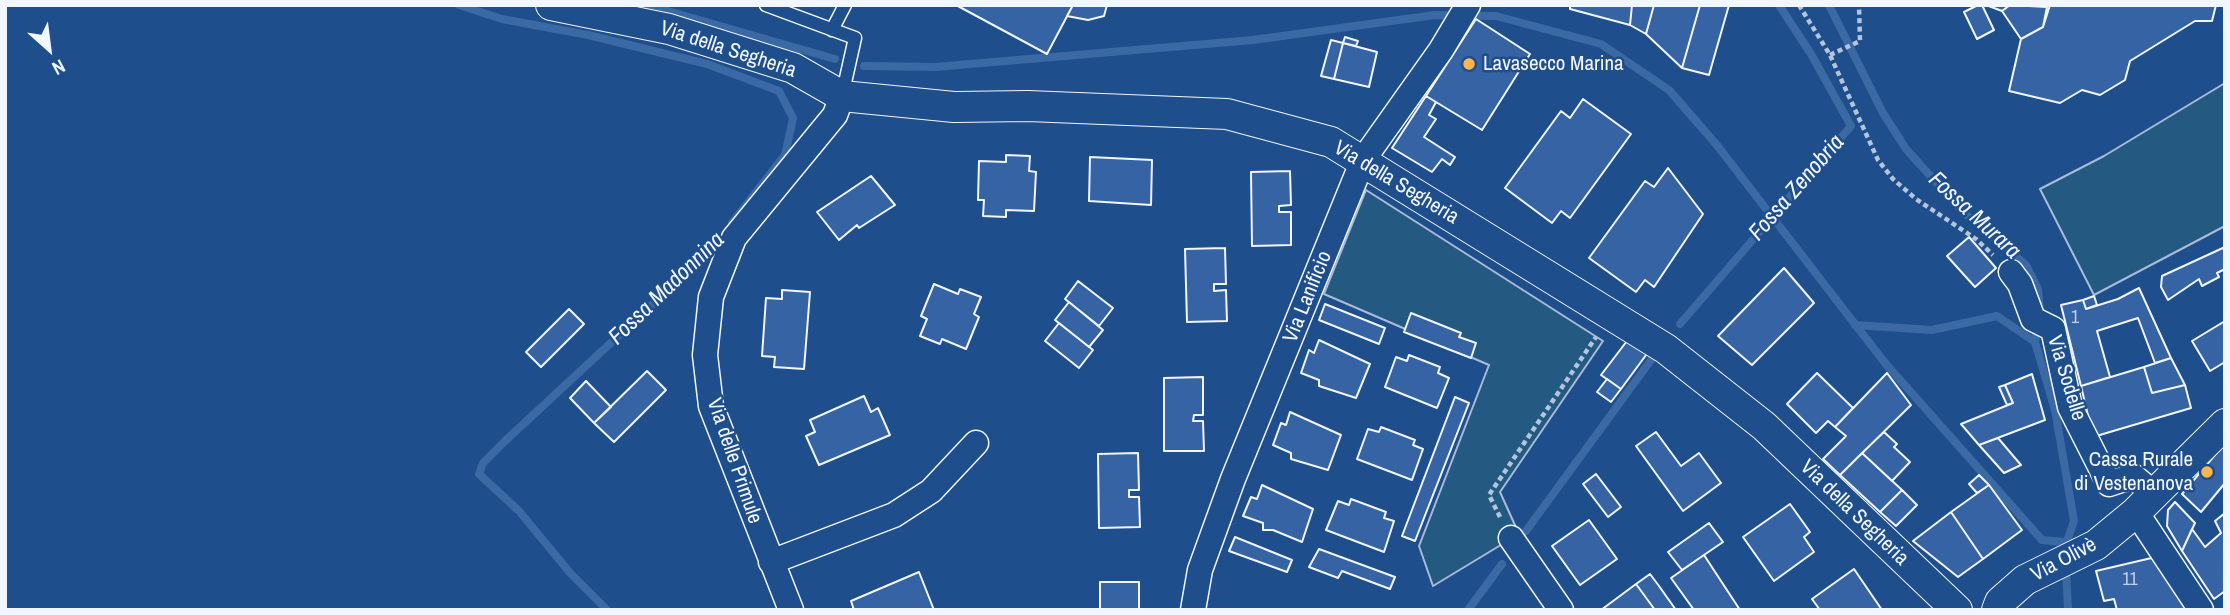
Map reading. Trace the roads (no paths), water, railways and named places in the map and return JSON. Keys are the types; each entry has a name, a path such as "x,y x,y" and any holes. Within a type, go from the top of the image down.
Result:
{"street":[{"name":"Via della Segheria","path":"551,5 669,29 793,68 842,96 954,107 1028,106 1227,114 1331,142 1666,349 1764,426 1957,610"},
{"name":"Via Lanificio","path":"1193,610 1200,570 1233,479 1363,160 1441,50 1468,5"},
{"name":"Via delle Primule","path":"791,610 711,406 705,355 711,297 734,239 835,115 842,96"},
{"name":"Via Sodelle","path":"2011,272 2020,284 2033,319 2053,329 2070,407 2109,484 2133,475 2145,503"},
{"name":"Via Olivè","path":"1997,610 2000,602 2025,580 2096,545 2145,503 2225,424"},
{"path":"771,562 894,514 931,491 976,443"},
{"path":"2145,503 2202,610"},
{"path":"1511,538 1561,610"}],"lane":[{"path":"766,5 855,38 842,96"},
{"path":"832,30 845,5"}],"waterway":[{"name":"Fossa Madonnina","path":"459,5 502,19 588,35 707,64 779,91 793,118 785,155 732,223"},
{"path":"647,5 835,59"},
{"name":"Fossa Zenobria","path":"1680,324 1851,126 1811,54 1779,5"},
{"name":"Fossa Murara","path":"1829,5 1883,113 1906,149 1963,212 2026,265 2038,289 2040,313"},
{"path":"864,66 935,67 1253,40 1435,15 1496,16 1601,44 1669,90 1716,144 1885,363 2042,540 2064,542"},
{"name":"Fossa Madonnina","path":"607,610 571,574 519,511 479,474 483,463 505,441 724,238"},
{"path":"1855,325 1932,330 1997,316 2035,342"},
{"name":"Fossa Murara","path":"2038,326 2035,342 2055,410 2074,521 2065,547"},
{"name":"Fossa Zenobria","path":"1526,531 1651,360"},
{"name":"Fossa Zenobria","path":"1468,610 1502,564"},
{"name":"Fossa Murara","path":"2066,567 2068,610"}],"place":[{"name":"Lavasecco Marina","path":"1469,64"},
{"name":"Cassa Rurale di Vestenanova","path":"2207,472"}]}
